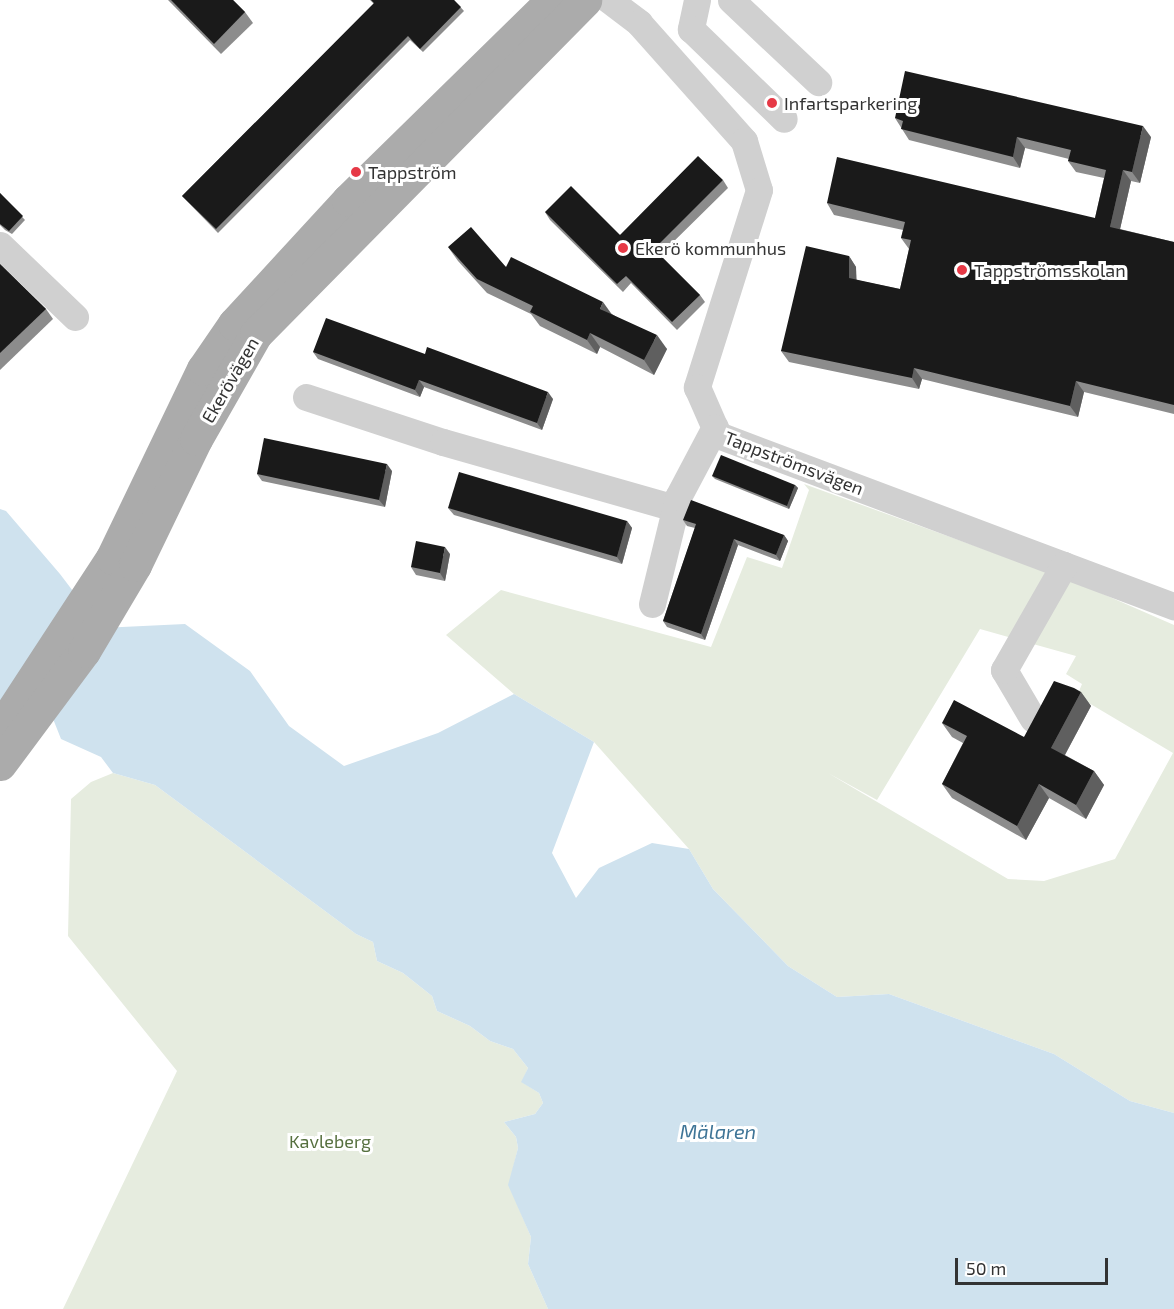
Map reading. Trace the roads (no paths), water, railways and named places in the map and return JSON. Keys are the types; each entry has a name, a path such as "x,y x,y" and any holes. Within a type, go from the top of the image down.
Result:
{"main road":[{"name":"Ekerövägen","path":"3,749 84,651 129,575 182,442 203,369 234,324 348,200 552,0"},
{"name":"Ekerövägen","path":"182,442 256,334 585,0"}],"street":[{"name":"Tappströmsvägen","path":"609,0 639,23 744,141 759,190 697,387 718,435 1174,606"},
{"path":"697,0 691,29 784,119"},
{"path":"731,0 818,82"},
{"path":"0,244 75,317"},
{"path":"306,397 443,442 675,508"},
{"path":"652,604 675,508 715,428"},
{"path":"1033,719 1004,670 1064,565"}],"water":[{"name":"Mälaren","path":"0,509 6,511 60,574 101,628 185,624 250,671 289,726 344,766 438,733 514,694 594,742 552,853 576,898 599,868 652,843 689,849 713,889 788,966 837,997 889,994 1054,1054 1130,1101 1174,1113 1174,1309 548,1309 528,1264 531,1237 508,1185 518,1148 516,1137 504,1122 535,1114 543,1103 539,1093 521,1082 528,1068 513,1049 490,1041 470,1026 437,1011 432,996 403,973 377,961 373,942 356,934 155,785 113,773 101,757 61,739 44,696 0,704"}],"place":[{"name":"Infartsparkering","path":"772,103"},
{"name":"Tappström","path":"356,172"},
{"name":"Ekerö kommunhus","path":"623,248"},
{"name":"Tappströmsskolan","path":"962,270"}],"park label":[{"name":"Kavleberg","path":"330,1141"}]}
